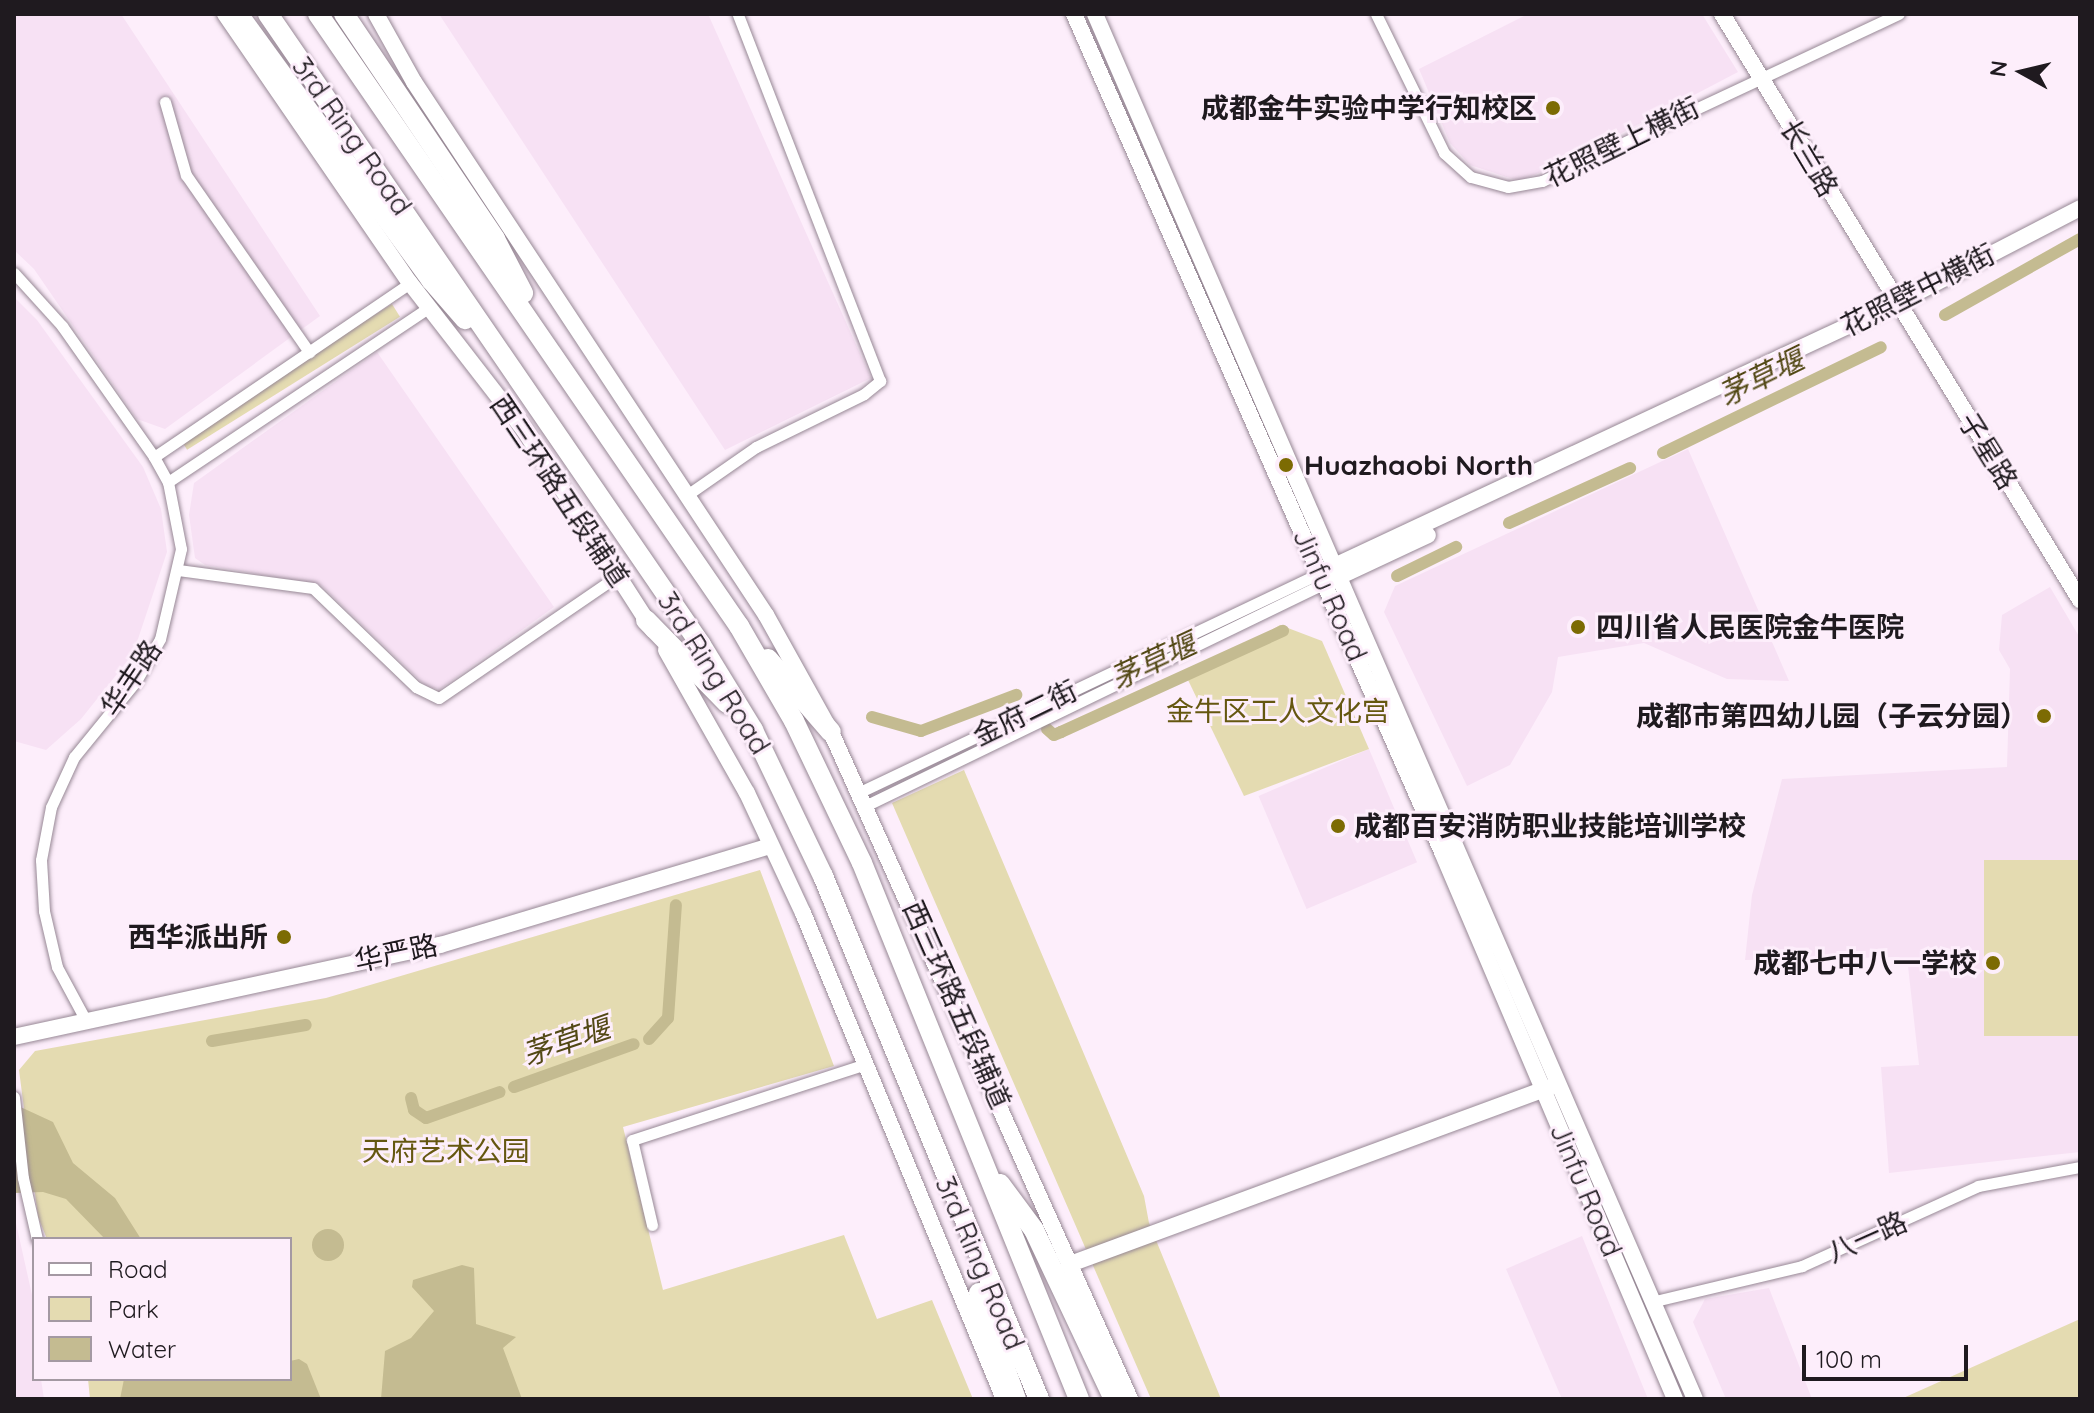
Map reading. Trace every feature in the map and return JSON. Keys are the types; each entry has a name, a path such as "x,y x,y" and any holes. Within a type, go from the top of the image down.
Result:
{"highway":[{"path":"238,14 421,281 529,392"},
{"name":"3rd Ring Road","path":"268,14 529,392 753,730 823,876 971,1245 1039,1399"},
{"name":"3rd Ring Road","path":"318,14 739,626 794,721 862,863 1079,1399"},
{"path":"344,14 495,239 565,373"},
{"path":"646,620 753,730"},
{"path":"739,626 831,732"},
{"path":"983,1161 1034,1230 1114,1399"},
{"path":"971,1245 978,1289 1011,1396"}],"street":[{"name":"西三环路五段辅道","path":"225,14 421,281 429,307 524,430 692,689 771,846 1011,1396"},
{"name":"西三环路五段辅道","path":"376,14 414,82 766,615 831,732 1073,1263 1130,1399"},
{"path":"687,495 756,447 864,394 880,381 738,14"},
{"name":"Jinfu Road","path":"1074,14 1330,574"},
{"name":"Jinfu Road","path":"1095,14 1330,574 1551,1087 1675,1399"},
{"name":"花照壁上横街","path":"1376,14 1444,153 1471,177 1490,184 1525,187 1759,75 1899,14"},
{"name":"长兰路","path":"1722,14 1899,307"},
{"path":"165,102 186,175 309,352"},
{"name":"花照壁中横街","path":"1899,307 2080,208"},
{"name":"花照壁中横街","path":"1330,574 2080,219"},
{"name":"华丰路","path":"14,273 62,326 154,457 168,482 178,524 178,570 160,639 136,681 74,757 51,807 41,860 44,911 57,967 85,1019"},
{"path":"154,457 421,281"},
{"path":"168,482 429,307"},
{"name":"子星路","path":"1899,307 2080,600"},
{"path":"178,570 313,588 416,687 439,698 617,576"},
{"name":"金府二街","path":"863,799 1330,574"},
{"name":"华严路","path":"14,1037 85,1019 440,945 771,846"},
{"path":"652,1225 632,1140 866,1064"},
{"path":"1073,1263 1551,1087"},
{"name":"Jinfu Road","path":"1551,1087 1695,1399"},
{"path":"14,1097 23,1178 37,1237"},
{"name":"八一路","path":"1651,1302 1802,1266 1978,1186 2080,1167"}],"shaded area":[{"path":"14,14 121,14 320,316 165,429 137,419 34,269 14,250"},
{"path":"439,14 708,14 871,378 725,450"},
{"name":"成都金牛实验中学行知校区","path":"1528,14 1702,14 1738,72 1572,159 1519,181 1470,165 1450,143 1419,69"},
{"path":"14,297 37,320 143,467 161,509 167,552 133,654 81,719 46,750 14,741"},
{"path":"377,352 554,607 440,689 427,687 321,585 205,565 195,558 189,515 194,483"},
{"name":"四川省人民医院金牛医院","path":"1688,449 1789,681 1727,679 1644,643 1558,657 1552,692 1510,765 1467,786 1384,612 1395,586"},
{"name":"成都七中八一学校","path":"2050,587 2080,638 2080,1152 1889,1173 1881,1067 1919,1065 1908,966 1899,957 1745,960 1752,895 1782,779 2007,767 2010,669 1999,650 2002,615"},
{"name":"成都百安消防职业技能培训学校","path":"1369,749 1417,862 1307,909 1259,796"},
{"path":"14,1214 32,1295 32,1381 41,1381 44,1399 14,1399"},
{"path":"1582,1236 1648,1399 1562,1399 1506,1269"},
{"path":"1769,1288 1812,1399 1726,1399 1693,1322 1705,1299"}],"green space":[{"path":"392,304 400,317 187,450 179,437"},
{"name":"金牛区工人文化宫","path":"1280,625 1322,641 1369,749 1244,796 1188,680"},
{"path":"964,770 1144,1196 1149,1223 1221,1399 1151,1399 892,803"},
{"path":"1984,860 2080,860 2080,1036 1984,1036"},
{"name":"天府艺术公园","path":"760,870 834,1066 623,1127 663,1290 844,1235 877,1319 932,1300 973,1399 90,1399 88,1381 292,1381 292,1237 46,1237 38,1217 19,1070 35,1051 326,998"},
{"path":"2080,1319 2080,1399 1901,1399"}],"water":[{"path":"14,1104 53,1122 73,1163 115,1198 140,1237 103,1237 66,1199 43,1192 14,1193"},
{"path":"328,1229 339,1234 344,1245 339,1256 328,1261 317,1256 312,1245 317,1234"},
{"path":"462,1265 474,1268 476,1324 516,1337 503,1348 522,1399 381,1399 385,1351 411,1338 434,1311 412,1287 413,1280"},
{"path":"299,1359 307,1364 321,1399 120,1399 124,1381 292,1381 292,1361"}],"waterway":[{"name":"茅草堰","path":"1945,315 2080,239"},
{"name":"茅草堰","path":"1663,453 1881,347"},
{"name":"茅草堰","path":"1509,523 1630,468"},
{"name":"茅草堰","path":"1397,576 1456,547"},
{"name":"茅草堰","path":"1047,729 1054,735 1283,631"},
{"name":"茅草堰","path":"872,717 921,731 1016,695"},
{"name":"茅草堰","path":"649,1039 668,1018 676,905"},
{"name":"茅草堰","path":"212,1041 306,1025"},
{"name":"茅草堰","path":"514,1087 634,1044"},
{"name":"茅草堰","path":"411,1098 414,1110 426,1118 500,1092"}],"place":[{"name":"成都金牛实验中学行知校区","path":"1553,108"},
{"name":"Huazhaobi North","path":"1286,465"},
{"name":"四川省人民医院金牛医院","path":"1578,627"},
{"name":"成都市第四幼儿园（子云分园）","path":"2044,716"},
{"name":"成都百安消防职业技能培训学校","path":"1338,826"},
{"name":"西华派出所","path":"284,937"},
{"name":"成都七中八一学校","path":"1993,963"}]}
